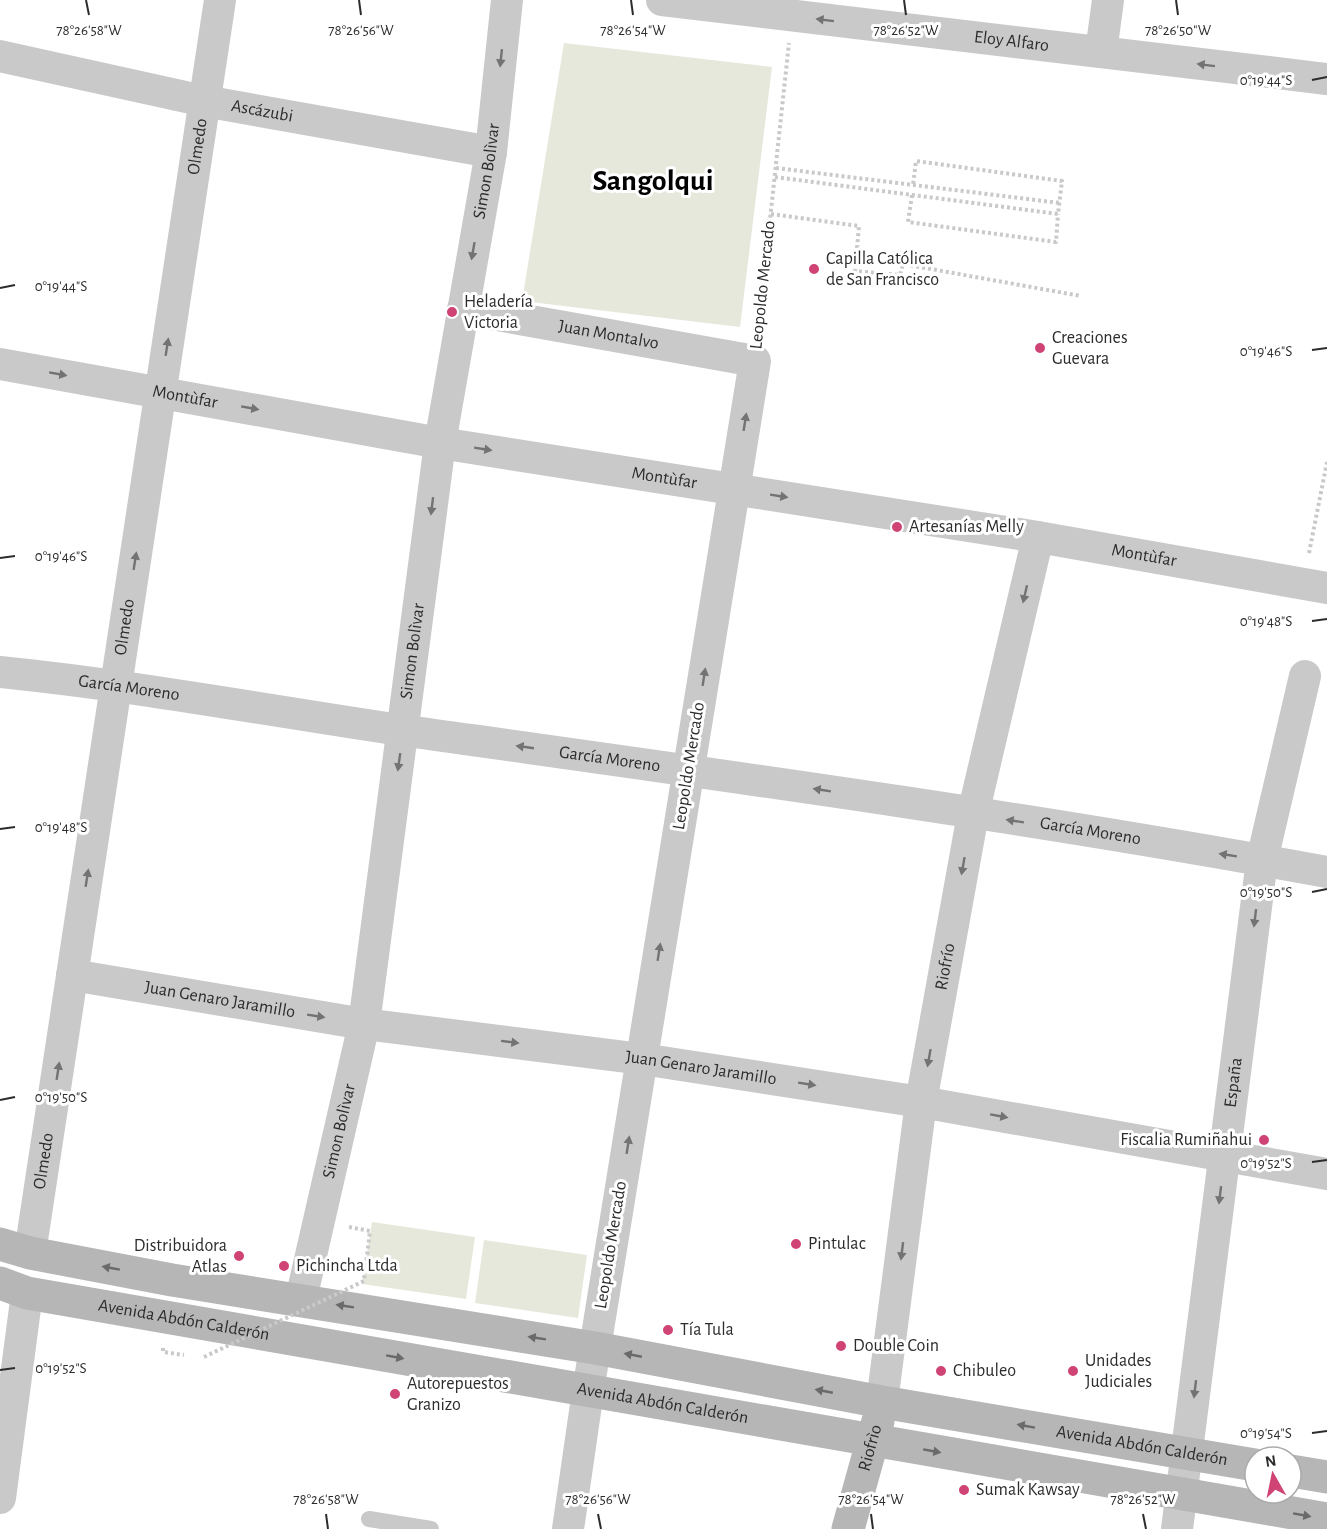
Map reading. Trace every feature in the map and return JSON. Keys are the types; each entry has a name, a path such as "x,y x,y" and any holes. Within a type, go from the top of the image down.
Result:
{"main road":[{"name":"Avenida Abdón Calderón","path":"15,1248 172,1280 595,1348 882,1402 1243,1463"},
{"name":"Avenida Abdón Calderón","path":"14,1288 1327,1519"},
{"name":"Riofrìo","path":"848,1529 874,1441 882,1402"},
{"path":"1303,1473 1327,1478"}],"street":[{"name":"Olmedo","path":"15,1248 72,975 220,0"},
{"name":"Simon Bolìvar","path":"301,1299 364,1024 440,443 491,152 507,0"},
{"name":"Eloy Alfaro","path":"663,0 793,8 1101,52 1327,79"},
{"path":"1101,52 1108,0"},
{"name":"Ascázubi","path":"0,56 204,101 491,152"},
{"name":"Juan Montalvo","path":"463,309 755,362"},
{"name":"Leopoldo Mercado","path":"568,1529 588,1390 755,362"},
{"name":"Montùfar","path":"0,364 440,443 1038,537 1315,586"},
{"name":"Riofrío","path":"882,1402 921,1102 973,814 1038,537"},
{"name":"García Moreno","path":"0,672 116,684 403,730 689,769 1327,872"},
{"name":"España","path":"1177,1529 1262,860 1305,676"},
{"name":"Juan Genaro Jaramillo","path":"72,975 364,1024 642,1059 921,1102 1327,1174"},
{"path":"0,1498 14,1288"}],"lane":[{"path":"369,1519 431,1529"}],"path":[{"name":"Leopoldo Mercado","path":"755,362 793,8"},
{"path":"912,195 908,222 1056,242 1062,181 916,161 913,184"},
{"path":"776,168 1060,203"},
{"path":"775,177 1058,214"},
{"path":"771,214 859,226 855,271 900,275 903,264 1081,296"},
{"path":"1315,586 1327,462"},
{"path":"204,1357 364,1281 370,1231"}],"shaded area":[{"path":"564,43 772,67 740,327 522,301"},
{"path":"372,1222 475,1237 466,1299 362,1284"},
{"path":"484,1240 587,1255 578,1318 475,1303"}],"place":[{"name":"Capilla Católica de San Francisco","path":"814,269"},
{"name":"Heladería Victoria","path":"452,312"},
{"name":"Creaciones Guevara","path":"1040,348"},
{"name":"Artesanías Melly","path":"897,527"},
{"name":"Fiscalia Rumiñahui","path":"1264,1140"},
{"name":"Pintulac","path":"796,1244"},
{"name":"Distribuidora Atlas","path":"239,1256"},
{"name":"Pichincha Ltda","path":"284,1266"},
{"name":"Tía Tula","path":"668,1330"},
{"name":"Double Coin","path":"841,1346"},
{"name":"Chibuleo","path":"941,1371"},
{"name":"Unidades Judiciales","path":"1073,1371"},
{"name":"Autorepuestos Granizo","path":"395,1394"},
{"name":"Sumak Kawsay","path":"964,1490"}],"district":[{"name":"Sangolqui","path":"653,181"}]}
